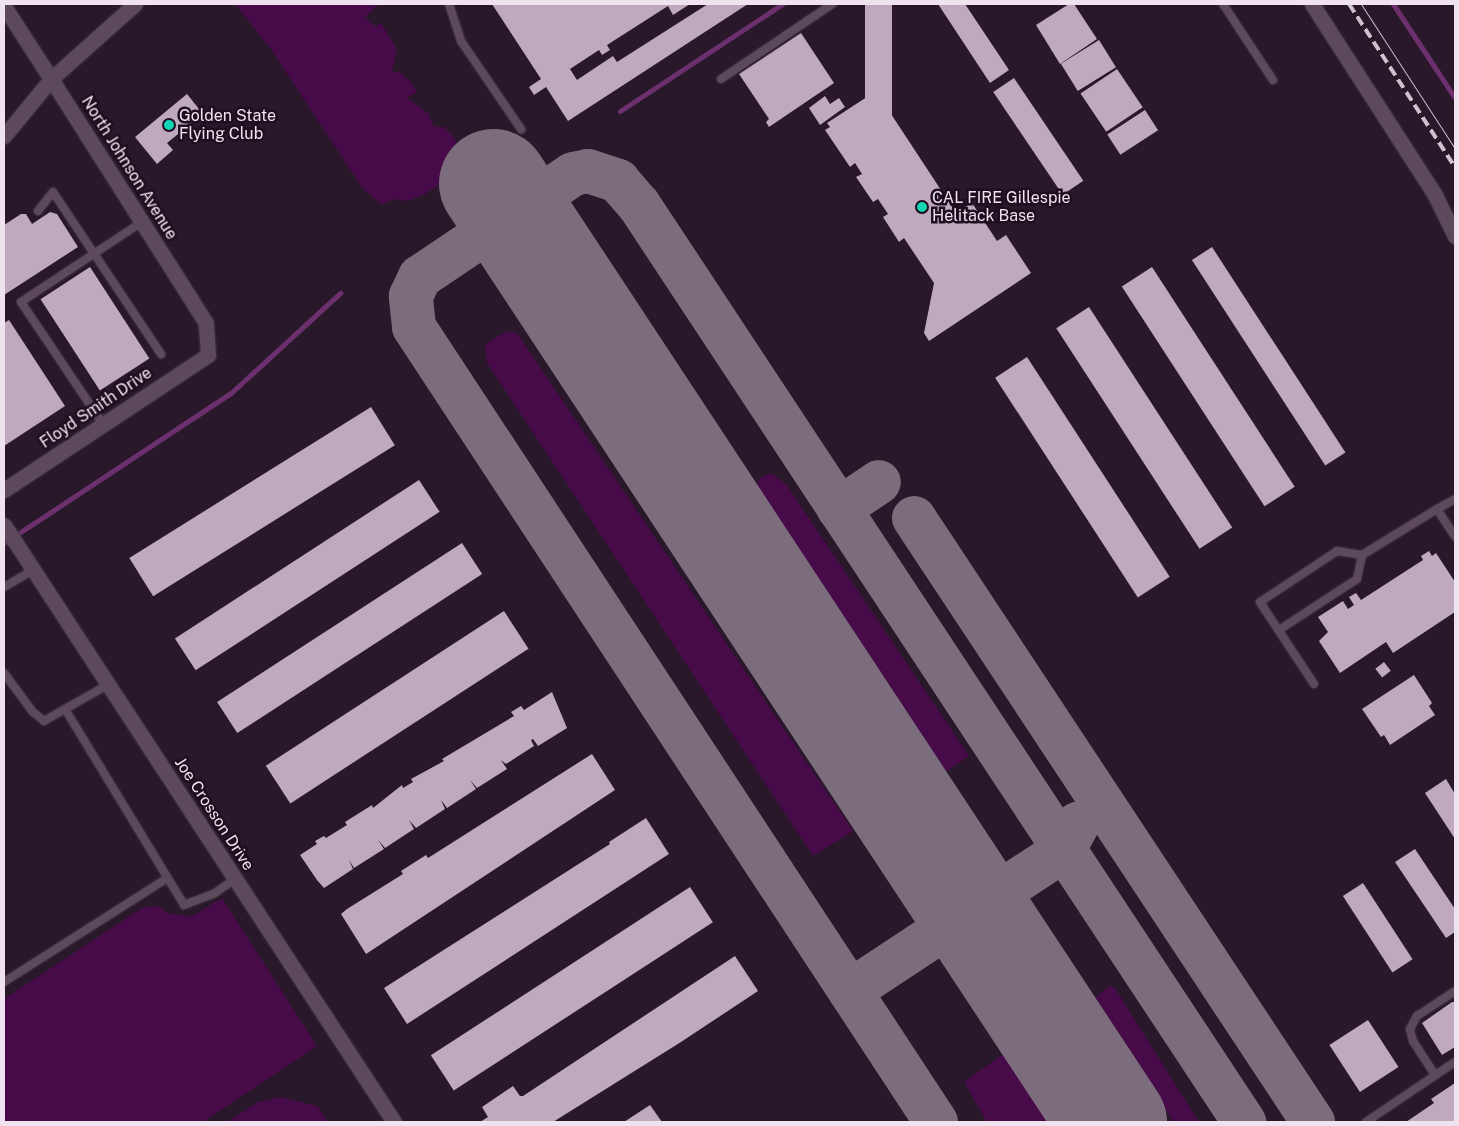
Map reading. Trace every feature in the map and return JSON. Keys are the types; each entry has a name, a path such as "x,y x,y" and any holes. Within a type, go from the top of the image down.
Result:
{"street":[{"path":"5,133 51,79 135,4"},
{"path":"1312,4 1434,193 1455,236"},
{"name":"North Johnson Avenue","path":"4,6 206,323 208,355"},
{"name":"Floyd Smith Drive","path":"4,490 208,355"},
{"name":"Joe Crosson Drive","path":"5,527 394,1122"}],"lane":[{"path":"449,4 461,41 521,129"},
{"path":"721,79 832,4"},
{"path":"1223,4 1273,80"},
{"path":"38,211 53,192 161,354"},
{"path":"103,424 21,302 142,222"},
{"path":"1314,684 1260,602 1337,551 1362,554 1455,499"},
{"path":"1437,509 1453,528 1455,537"},
{"path":"1279,630 1357,579 1362,554"},
{"path":"4,587 30,565"},
{"path":"4,673 7,673 33,712 44,721 109,684"},
{"path":"64,709 184,905 215,893 236,880"},
{"path":"4,982 167,878"},
{"path":"1435,1075 1412,1041 1410,1029 1416,1016 1455,991"},
{"path":"1366,1122 1455,1062"}],"shaded area":[{"path":"235,4 379,4 365,17 375,26 381,23 397,49 392,72 399,72 411,82 417,92 407,98 428,113 434,127 444,127 454,137 468,166 423,195 408,201 392,199 382,205 363,189 270,48"},
{"path":"507,331 517,333 853,831 813,856 487,363 485,344"},
{"path":"771,473 786,484 969,756 941,775 761,499 756,485 760,478"},
{"path":"222,898 317,1046 203,1122 4,1122 4,999 142,908 159,906 167,913 191,917"},
{"path":"1109,986 1115,988 1199,1122 1174,1122 1093,1000"},
{"path":"1003,1054 1013,1064 1050,1122 987,1122 964,1082"},
{"path":"281,1097 317,1106 328,1122 227,1122 258,1102"}],"building":[{"path":"492,4 690,4 673,15 668,6 607,45 610,50 602,55 599,50 570,69 577,80 613,56 617,62 708,4 748,4 568,121 546,87 534,95 529,87 541,79"},
{"path":"865,4 892,4 892,139 865,139"},
{"path":"938,4 965,4 1009,70 990,83"},
{"path":"1069,4 1074,4 1097,39 1060,64 1036,25"},
{"path":"801,33 834,83 769,127 766,122 769,119 739,74"},
{"path":"1099,40 1116,67 1078,91 1061,64"},
{"path":"1117,69 1143,107 1106,132 1081,94"},
{"path":"1014,78 1083,181 1063,195 993,92"},
{"path":"876,91 956,213 972,203 997,241 1006,235 1031,273 929,341 924,333 934,283 904,238 899,242 883,217 888,214 878,199 873,202 856,177 862,174 855,163 850,167 825,130 830,127 827,123"},
{"name":"Golden State Flying Club","path":"187,94 203,114 167,143 173,150 157,164 135,137"},
{"path":"825,96 830,104 839,98 845,107 820,125 809,108"},
{"path":"1145,110 1158,130 1120,155 1107,135"},
{"path":"50,212 57,214 78,247 4,295 4,225 21,214 26,214 32,224"},
{"path":"1212,247 1345,452 1325,466 1192,260"},
{"path":"90,267 149,358 100,391 41,299"},
{"path":"1152,267 1295,487 1265,506 1122,287"},
{"path":"1089,307 1232,528 1200,549 1056,328"},
{"path":"9,320 65,406 4,446 4,323"},
{"path":"1027,357 1170,577 1138,597 995,378"},
{"path":"371,407 395,445 153,596 129,558"},
{"path":"419,480 440,512 196,670 175,638"},
{"path":"462,543 482,574 237,733 217,702"},
{"path":"1429,551 1432,556 1436,553 1455,582 1455,612 1393,653 1386,642 1340,673 1319,641 1328,632 1318,617 1343,601 1348,609 1354,605 1349,597 1356,593 1361,600 1423,560 1421,556"},
{"path":"504,611 529,649 290,803 266,766"},
{"path":"1384,662 1391,671 1382,677 1375,669"},
{"path":"1414,675 1432,703 1429,706 1435,715 1390,745 1384,735 1381,737 1362,709"},
{"path":"552,692 567,728 538,746 533,739 531,740 534,746 506,764 501,760 507,769 477,788 470,780 476,789 447,808 441,800 445,809 416,828 409,820 414,829 385,848 378,840 384,849 354,868 349,860 353,869 324,888 317,880 300,855 317,844 315,841 324,836 326,838 347,825 345,822 372,805 373,808 402,785 403,788 413,782 411,779 444,761 442,759 514,716 511,712 521,706 524,710"},
{"path":"592,754 615,790 366,954 341,914 403,874 401,871 426,855 428,858"},
{"path":"1446,779 1455,794 1455,839 1425,793"},
{"path":"646,818 669,854 407,1024 384,988 610,844 609,842"},
{"path":"1415,849 1455,909 1455,932 1446,938 1395,862"},
{"path":"1363,883 1413,959 1392,972 1343,896"},
{"path":"690,887 713,922 454,1091 431,1055"},
{"path":"735,956 758,991 681,1042 553,1122 480,1122 488,1117 482,1107 513,1086 520,1096 523,1096"},
{"path":"1452,1002 1455,1002 1455,1047 1442,1055 1422,1023"},
{"path":"1368,1020 1398,1067 1360,1092 1329,1045"},
{"path":"1455,1083 1455,1122 1406,1122 1434,1103 1431,1099"},
{"path":"650,1105 662,1122 624,1122"}],"waterway":[{"path":"620,111 782,4"},
{"path":"1393,4 1455,98"},
{"path":"4,543 232,392 340,293"}],"taxiway":[{"path":"936,1122 414,327 411,296 420,277 573,174 588,171 618,181 639,205 1244,1122"},
{"path":"839,509 879,482"},
{"path":"914,518 1313,1122"},
{"path":"850,991 1064,850 1078,824"}],"runway":[{"path":"493,183 1112,1122"}],"tram line":[{"path":"1361,4 1455,149"}],"railway":[{"path":"1349,4 1455,167"}],"place":[{"name":"Golden State Flying Club","path":"169,125"},
{"name":"CAL FIRE Gillespie Helitack Base","path":"922,207"}]}
